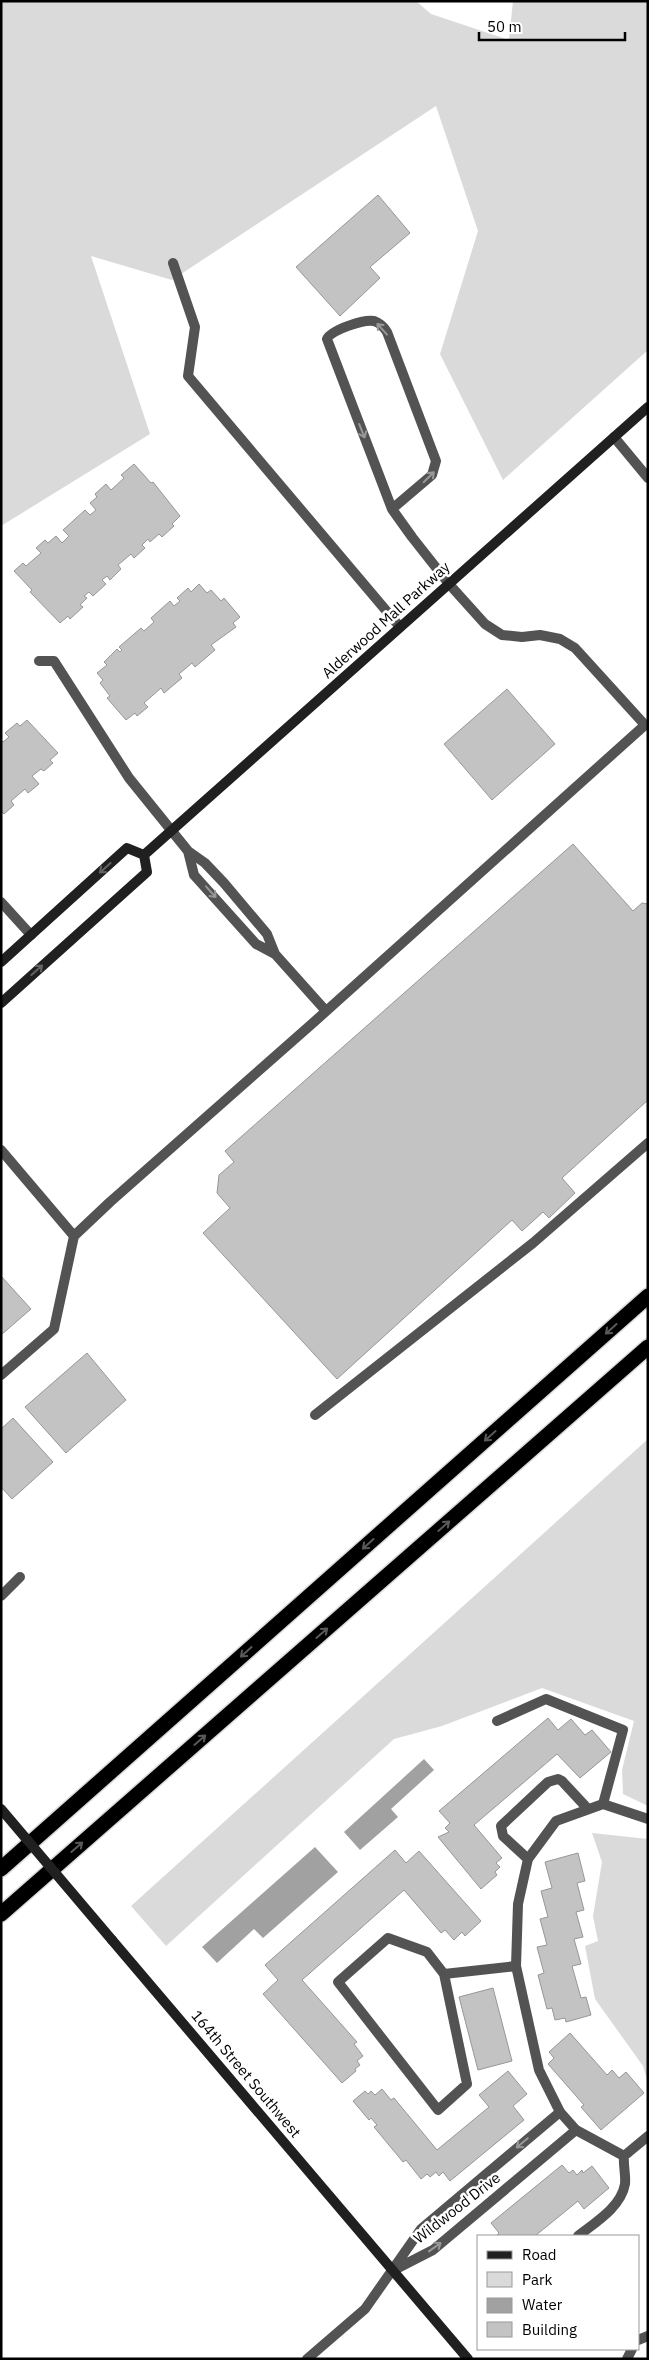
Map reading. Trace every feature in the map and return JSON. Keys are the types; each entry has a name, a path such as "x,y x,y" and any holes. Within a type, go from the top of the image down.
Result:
{"highway":[{"path":"1,1868 648,1296"},
{"path":"1,1914 648,1347"}],"main road":[{"name":"Alderwood Mall Parkway","path":"144,855 648,407"},
{"path":"1,962 128,848 144,855 147,872 1,1003"},
{"name":"164th Street Southwest","path":"1,1809 468,2359"}],"street":[{"path":"173,264 195,327 188,376 400,627"},
{"path":"1,1375 54,1328 74,1236 645,725 575,648 560,638 540,635 522,637 502,635 485,624 449,584 392,509 327,340 332,333 368,321 378,323 387,332 436,460 432,475 392,509"},
{"path":"614,437 648,478"},
{"path":"39,661 54,661 129,778 188,851 205,863 267,934 275,954 326,1011"},
{"path":"188,851 194,874 256,944 275,954"},
{"path":"1,902 31,935"},
{"path":"315,1414 533,1243 648,1143"},
{"path":"1,1150 74,1236"},
{"path":"1,1596 20,1576"},
{"path":"497,1720 546,1699 622,1730 603,1804"},
{"path":"528,1859 503,1836 501,1826 548,1782 558,1779 562,1781 588,1809"},
{"path":"624,2156 576,2130 560,2112 539,2070 516,1966 518,1904 528,1859 556,1821 603,1804 648,1819"},
{"path":"388,1938 427,1952 444,1974 467,2084 438,2110 338,1982 388,1938"},
{"path":"444,1974 516,1966"},
{"name":"Wildwood Drive","path":"393,2270 421,2229 560,2112"},
{"name":"Wildwood Drive","path":"393,2270 433,2250 576,2130"},
{"path":"624,2156 648,2136"},
{"path":"579,2235 614,2206 622,2194 625,2181 624,2156"},
{"path":"307,2359 365,2309 393,2270"}],"green space":[{"path":"1,1 416,1 431,14 509,40 513,1 648,1 648,350 503,480 440,354 478,231 436,106 172,280 91,256 150,434 1,526"},
{"path":"648,1439 648,1806 623,1794 622,1770 634,1721 542,1688 442,1726 394,1739 166,1946 131,1906"},
{"path":"592,1833 648,1839 648,2083 643,2066 595,1999 585,1946 598,1941 593,1916 602,1862"}],"water":[{"path":"424,1759 434,1770 391,1809 398,1817 360,1850 344,1832"},
{"path":"315,1847 338,1872 263,1938 254,1929 217,1963 202,1947"}],"building":[{"path":"378,195 410,233 370,267 380,278 340,316 296,267"},
{"path":"134,464 151,483 153,482 180,516 172,524 174,526 162,537 159,534 150,542 148,539 142,545 145,548 134,558 131,554 118,565 121,569 110,580 107,576 102,580 106,584 93,596 89,592 84,596 87,598 80,605 83,607 70,619 68,616 60,623 30,592 32,590 14,571 23,563 26,566 41,553 36,548 45,540 48,543 56,536 62,543 69,536 63,530 85,510 90,515 96,510 90,503 97,497 95,494 106,484 111,490 124,478 121,475"},
{"path":"199,584 207,593 211,590 221,601 224,598 240,617 233,623 236,627 211,645 215,650 195,667 192,663 179,674 182,678 164,693 161,688 144,703 148,707 137,716 135,713 126,720 107,698 110,696 100,683 103,680 97,673 107,665 104,662 117,649 120,652 122,650 119,647 141,628 144,631 154,622 151,618 170,601 174,606 180,601 177,598 188,588 191,592"},
{"path":"507,689 555,744 492,800 444,744"},
{"path":"27,720 58,753 50,760 53,763 44,771 41,769 32,776 39,784 28,793 25,789 11,801 14,805 4,814 1,811 1,740 3,742 9,737 5,733 17,723 20,726"},
{"path":"573,844 633,911 642,903 648,904 648,1100 562,1178 575,1193 549,1218 543,1212 522,1231 512,1220 337,1379 203,1233 230,1208 217,1193 219,1175 234,1162 225,1151"},
{"path":"1,1276 31,1309 1,1335"},
{"path":"87,1353 126,1400 66,1453 25,1407"},
{"path":"13,1418 53,1462 12,1499 1,1487 1,1429"},
{"path":"548,1718 558,1730 571,1719 585,1735 592,1730 611,1752 580,1778 557,1754 474,1825 502,1858 496,1863 500,1867 495,1872 497,1875 481,1889 438,1837 449,1832 445,1828 450,1823 439,1811"},
{"path":"395,1850 406,1863 419,1851 481,1921 465,1936 462,1932 454,1940 445,1930 441,1933 404,1890 302,1980 357,2042 354,2044 363,2056 357,2061 360,2065 355,2069 356,2071 342,2083 263,1994 278,1980 265,1965"},
{"path":"578,1853 585,1881 577,1883 584,1910 576,1912 583,1937 574,1939 581,1964 572,1966 581,1998 586,1997 591,2015 566,2022 565,2018 555,2020 552,2008 547,2009 538,1975 544,1973 537,1947 547,1945 540,1919 548,1917 541,1891 552,1888 545,1862"},
{"path":"493,1988 512,2061 478,2070 459,1997"},
{"path":"570,2033 607,2075 612,2070 619,2078 626,2072 644,2093 601,2130 581,2107 584,2105 548,2064 554,2058 549,2052"},
{"path":"508,2071 527,2094 513,2106 524,2120 450,2181 443,2172 439,2176 436,2172 430,2177 427,2174 421,2179 406,2160 403,2162 374,2127 377,2125 371,2118 369,2120 353,2101 365,2091 368,2094 371,2091 375,2095 382,2089 391,2100 394,2098 437,2150 489,2107 479,2095"},
{"path":"562,2165 569,2173 573,2170 577,2175 582,2170 583,2173 592,2166 609,2188 584,2209 578,2201 536,2235 497,2235 499,2233 491,2223"}]}
